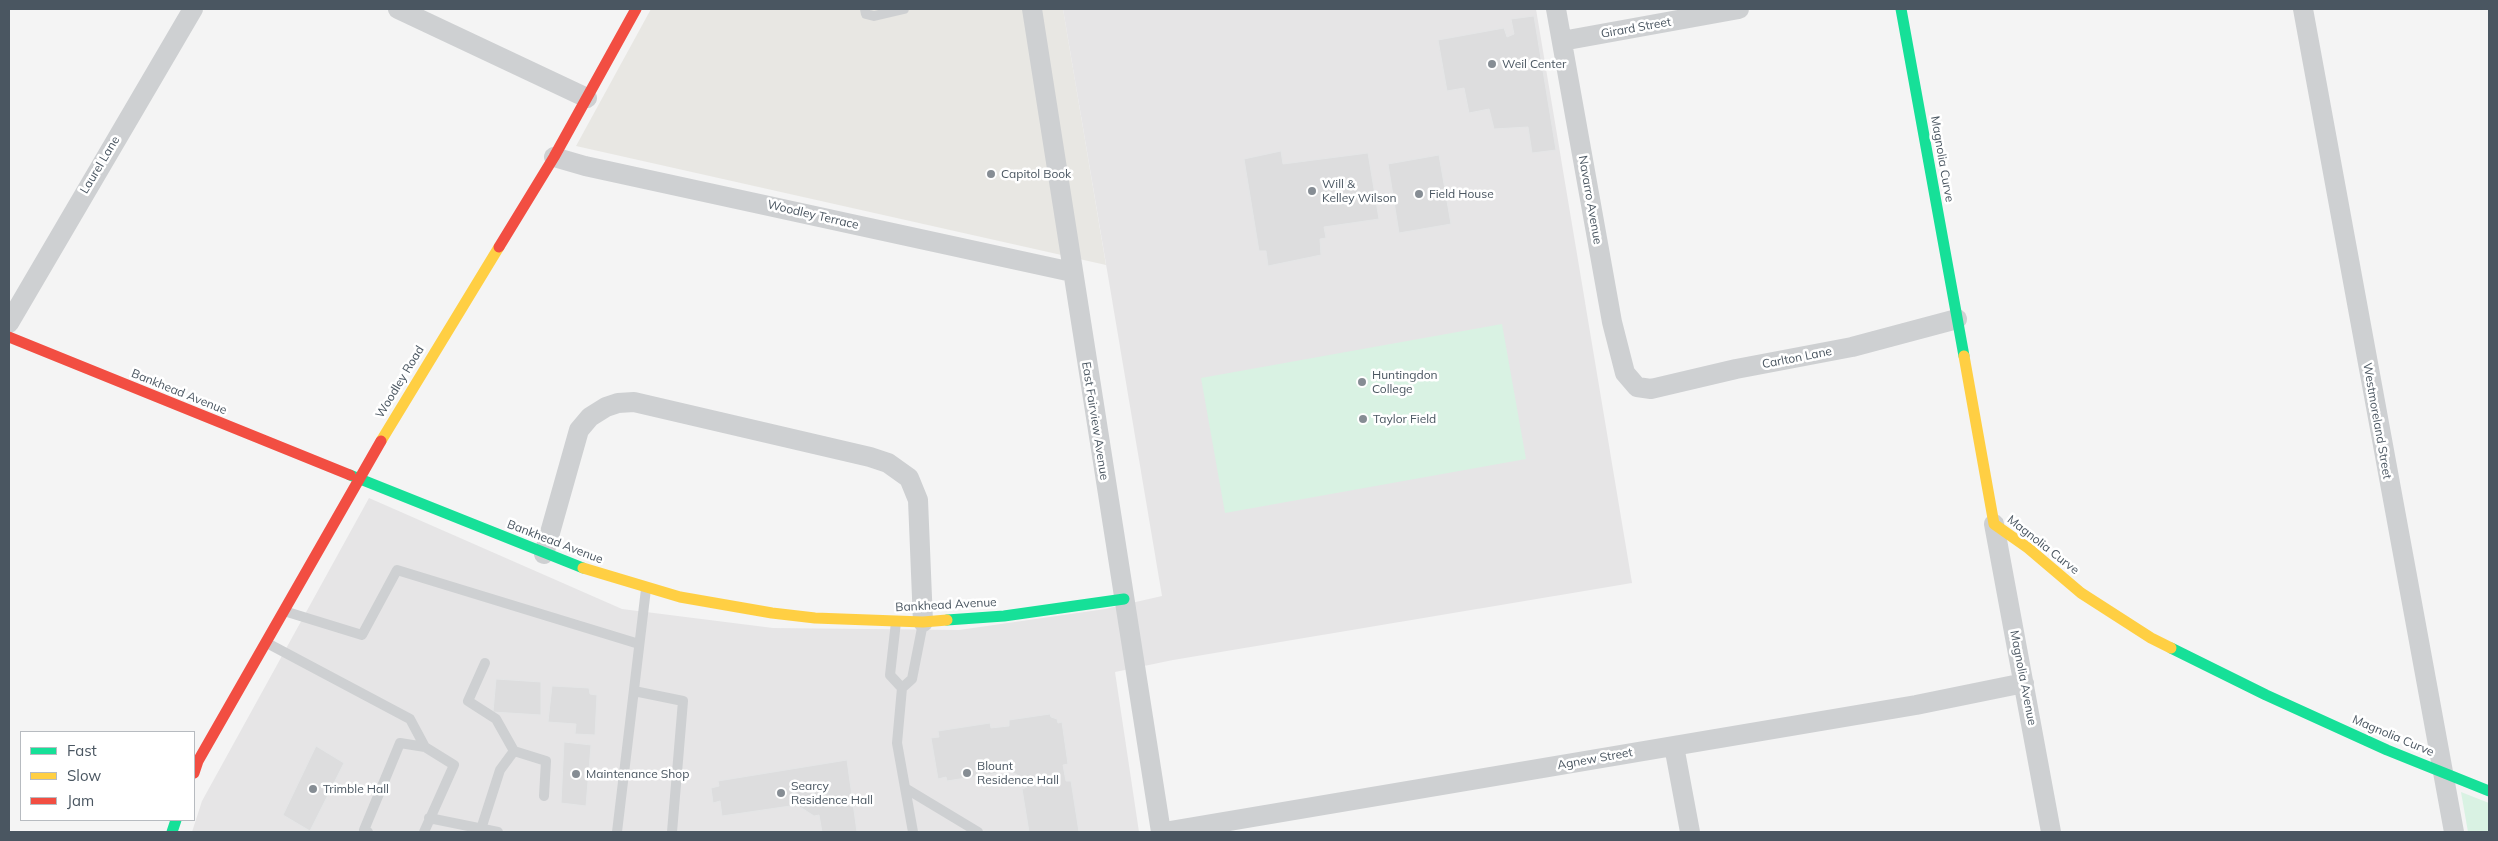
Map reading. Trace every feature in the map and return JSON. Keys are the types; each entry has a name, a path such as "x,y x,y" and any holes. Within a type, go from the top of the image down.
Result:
{"street":[{"name":"Laurel Lane","path":"9,323 193,9"},
{"path":"398,9 587,98"},
{"name":"Woodley Road","path":"195,770 198,761 267,643 358,479 554,157 636,9"},
{"name":"East Fairview Avenue","path":"1032,9 1072,272 1162,832"},
{"name":"Navarro Avenue","path":"1556,9 1612,322 1625,373 1637,387"},
{"name":"Girard Street","path":"1562,41 1739,9"},
{"name":"Magnolia Curve","path":"1901,9 1994,524 2028,548 2081,593 2151,638 2266,695 2387,750 2489,791"},
{"name":"Westmoreland Street","path":"2303,9 2454,832"},
{"name":"Woodley Terrace","path":"554,157 585,166 1072,272"},
{"name":"Carlton Lane","path":"1637,387 1651,389 1736,369 1852,347 1957,320"},
{"name":"Bankhead Avenue","path":"9,337 544,554 646,588 718,605 772,613 853,621 923,622 1004,616 1124,599"},
{"path":"544,554 580,430 590,417 606,407 618,402 634,402 870,457 888,463 909,478 918,500 923,622"},
{"name":"Magnolia Avenue","path":"1994,524 2051,832"},
{"name":"Agnew Street","path":"1162,832 1916,705 2024,683"},
{"path":"1674,746 1690,832"}],"lane":[{"path":"865,9 866,14 874,16 904,9"},
{"path":"284,611 362,635 397,570 639,644"},
{"path":"617,832 646,588"},
{"path":"896,621 890,675 902,688"},
{"path":"913,832 897,742 902,688 912,678 923,622"},
{"path":"267,643 410,719 426,747"},
{"path":"485,662 468,701 496,719 514,751 546,761 544,796"},
{"path":"634,691 683,701 675,831"},
{"path":"368,832 364,830 400,743 426,747 454,765 424,832"},
{"path":"481,829 500,770 514,751"},
{"path":"905,788 978,832"},
{"path":"429,818 498,832"}],"shaded area":[{"path":"651,9 1063,9 1106,265 576,146"},
{"name":"Huntingdon College","path":"1063,9 1536,9 1632,583 1173,660 1115,672 1139,832 192,832 202,801 369,498 622,609 773,628 959,630 1105,609 1162,596"}],"green space":[{"name":"Taylor Field","path":"1502,324 1526,459 1225,513 1201,378"},
{"path":"2461,792 2489,803 2489,832 2468,832"}],"building":[{"name":"Weil Center","path":"1534,16 1556,150 1532,153 1528,127 1494,129 1489,109 1469,113 1464,88 1447,91 1438,40 1504,28 1507,37 1514,34 1511,19"},
{"name":"Will & Kelley Wilson","path":"1281,151 1283,164 1368,153 1379,219 1324,227 1326,238 1320,239 1321,255 1268,266 1266,251 1259,251 1244,159"},
{"name":"Field House","path":"1439,155 1451,224 1399,233 1388,164"},
{"path":"496,679 541,682 541,715 493,712"},
{"path":"552,686 589,688 590,694 597,695 595,735 575,734 576,724 548,722"},
{"name":"Blount Residence Hall","path":"1050,714 1051,717 1057,719 1058,723 1062,722 1068,764 1063,765 1066,781 1071,781 1079,832 1029,832 1022,789 1027,787 1025,776 1021,777 1012,772 1011,766 998,768 998,773 947,781 946,777 938,779 931,738 939,737 938,731 990,723 991,728 1009,726 1009,720"},
{"name":"Maintenance Shop","path":"564,742 591,745 586,806 561,803"},
{"name":"Trimble Hall","path":"316,746 344,763 310,831 283,815"},
{"name":"Searcy Residence Hall","path":"847,760 857,832 822,832 819,815 814,816 797,805 722,816 720,801 713,803 711,788 719,786 718,781"}],"traffic: fast":[{"path":"1901,9 1964,356"},
{"path":"350,475 583,568"},
{"path":"947,620 1004,616 1124,599"},
{"path":"2171,648 2266,695 2387,750 2489,791"},
{"path":"172,832 176,821"}],"traffic: slow":[{"path":"381,441 499,247"},
{"path":"1964,356 1994,524 2028,548 2081,593 2151,638 2171,648"},
{"path":"583,568 680,597 772,613 815,618 923,622 947,620"}],"traffic: jam":[{"path":"499,247 554,157 636,9"},
{"path":"9,337 350,475"},
{"path":"195,770 198,761 381,441"}],"place":[{"name":"Weil Center","path":"1492,64"},
{"name":"Capitol Book","path":"991,174"},
{"name":"Will & Kelley Wilson","path":"1312,191"},
{"name":"Field House","path":"1419,194"},
{"name":"Huntingdon College","path":"1362,382"},
{"name":"Taylor Field","path":"1363,419"},
{"name":"Blount Residence Hall","path":"967,773"},
{"name":"Maintenance Shop","path":"576,774"},
{"name":"Trimble Hall","path":"313,789"},
{"name":"Searcy Residence Hall","path":"781,793"}]}
